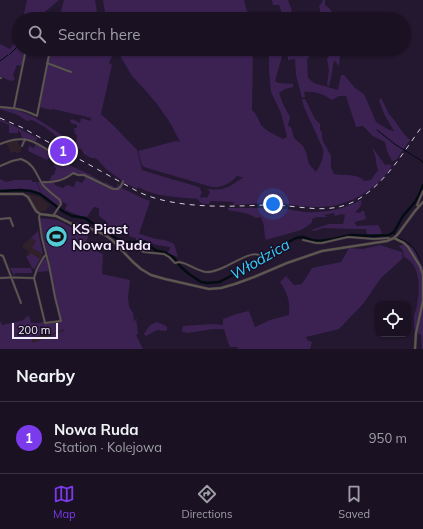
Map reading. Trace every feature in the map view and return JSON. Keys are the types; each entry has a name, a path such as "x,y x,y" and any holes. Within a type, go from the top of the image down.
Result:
{"street":[{"path":"14,108 25,56"},
{"path":"0,107 14,108 37,116 49,56"},
{"path":"47,63 71,72"},
{"path":"22,146 25,139"},
{"path":"0,144 11,140 32,140 68,163"},
{"path":"0,166 21,159 34,168 50,192 60,200 61,204 53,216"},
{"path":"42,182 52,182 73,173 84,175 116,190 120,188 123,181"},
{"path":"419,206 417,205 423,191"},
{"path":"0,194 26,195 36,211 40,214 53,216 72,224 93,229 105,235 115,242 133,262 148,274 209,289 221,288 254,277 292,261 322,252 374,243 389,238"},
{"path":"394,238 423,202"},
{"path":"40,214 42,238 49,265 61,321 44,322 34,278 37,269 46,255"},
{"path":"0,219 10,218 13,226"},
{"path":"303,240 322,244 348,237 374,239 394,238 406,245 421,268 423,277 422,303 416,333 415,349"},
{"path":"115,242 144,252 164,254 175,263 179,262 207,272 218,270 248,256 257,254 266,260"},
{"path":"0,255 3,256 21,303"},
{"path":"0,278 34,278"}],"shaded area":[{"path":"27,0 59,0 45,12 24,12"},
{"path":"64,0 95,0 97,12 61,12"},
{"path":"103,0 244,0 247,12 105,12"},
{"path":"272,0 288,0 292,11 282,12 279,5 273,5"},
{"path":"322,0 325,0 325,5 332,12 320,12 319,6 323,1"},
{"path":"0,44 10,49 12,46 12,56 24,56 22,66 17,65 13,75 15,79 12,81 0,76"},
{"path":"50,56 112,56 109,63 112,65 101,114 137,150 142,170 199,187 202,193 200,195 201,198 207,198 210,192 207,189 217,189 230,186 244,178 237,176 226,184 219,187 212,187 144,167 138,151 176,141 180,142 171,124 157,104 132,76 120,56 253,56 252,110 263,127 283,139 287,137 281,113 271,92 269,71 269,56 282,56 275,81 278,83 293,84 293,87 285,89 279,93 290,117 288,126 291,127 294,138 303,146 309,164 316,172 322,161 323,149 304,107 303,99 305,99 315,119 320,124 322,139 331,156 331,168 334,174 354,176 361,178 364,181 371,180 378,170 372,147 385,165 388,164 392,166 377,184 368,191 359,197 338,205 327,207 309,207 258,203 235,205 233,203 235,202 211,201 209,204 205,204 201,203 198,199 159,195 138,187 137,189 125,183 106,169 98,160 84,154 82,150 56,136 45,127 32,120 27,121 18,115 0,109 15,109 34,117 76,144 77,135 75,134 74,128 77,128 77,125 71,123 70,121 72,119 80,123 81,118 91,121 91,118 39,107"},
{"path":"288,56 310,56 307,60 308,78 314,83 338,90 341,75 344,75 355,88 364,94 376,122 389,130 394,131 384,114 379,100 381,98 389,114 410,140 396,160 392,161 387,151 385,142 373,136 363,126 356,127 346,96 339,96 332,100 319,93 304,92 305,97 302,98 296,75 295,59 288,60"},
{"path":"329,56 340,56 339,66 334,60 329,86 327,85 329,70 327,59"},
{"path":"0,119 37,138 36,143 22,139 21,133 18,130 18,133 9,133 9,125 0,121"},
{"path":"18,140 18,144 21,147 21,152 11,153 6,143"},
{"path":"36,143 62,162 116,188 118,184 122,188 150,201 139,234 165,240 174,244 178,257 167,253 170,247 156,245 145,240 136,240 136,238 131,237 127,233 121,233 108,228 106,221 99,216 99,209 96,207 94,207 86,218 65,210 67,204 63,202 59,208 46,198 35,193 18,190 0,191 0,179 6,182 14,180 32,180 32,182 36,182 42,194 37,182 49,182 52,175 54,175 56,168 54,166 55,163 49,158 47,160 28,151 29,146 34,148","holes":["73,173 84,175 85,179 82,183 76,181 74,187 67,185 63,188 55,185 53,182"]},
{"path":"27,194 40,197 50,205 46,210 38,212"},
{"path":"361,200 361,206 355,212 360,213 364,211 366,219 355,222 355,224 357,226 378,225 382,234 367,234 366,229 323,228 314,231 311,230 329,224 343,224 345,215 342,214 335,216 334,213 324,215 328,217 317,217 312,219 311,223 301,230 266,240 263,223 260,217 256,218 246,213 228,210 228,208 264,208 319,212 340,208"},
{"path":"40,218 58,220 71,227 82,228 82,234 88,236 86,244 91,246 91,249 103,254 102,274 130,280 128,297 129,307 133,313 134,322 137,319 138,334 136,335 143,349 0,349 0,321 2,325 24,320 29,316 31,323 62,321 50,271 37,272 44,258 47,260 49,265 50,263 42,233","holes":["64,329 64,331 32,343 32,338 45,333 47,336"]},
{"path":"38,231 43,255 35,268 32,269 26,256 29,251 23,248 23,245"},
{"path":"38,231 43,254 32,248 36,241 31,238"},
{"path":"405,244 413,248 423,264 423,349 421,335 415,332 414,326 414,316 419,291 418,278 414,265 410,260 404,257 403,251 399,246"},
{"path":"380,245 402,252 403,258 381,278 363,304 339,329 306,337 307,340 312,342 310,349 237,349 238,347 230,347 224,329 213,329 188,333 183,332 182,330 183,326 213,324 223,325 223,319 249,311 255,327 270,320 289,315 288,298 280,282 286,276 294,285 302,284 312,268 341,262 349,248 363,249"},
{"path":"31,253 40,259 33,269 26,256 29,256"},
{"path":"30,267 32,273 15,273 14,276 10,268 29,268"},
{"path":"157,322 167,327 167,330 157,330 146,336 144,334 150,325"},
{"path":"64,329 64,331 32,344 32,338 45,333 47,335"}],"waterway":[{"path":"0,61 8,55"},
{"path":"377,130 423,163"},
{"name":"Włodzica","path":"0,191 21,190 40,194 64,212 72,216 85,218 118,239 125,242 145,242 155,250 166,253 173,257 189,274 201,282 207,283 219,282 227,278 264,259 279,247 296,238 303,237 319,241 351,235 389,235 394,232 403,216 415,202 423,185"},
{"path":"398,238 413,248 423,266"}],"railway":[{"path":"0,118 21,127 135,190 158,199 198,205 281,205 325,209 336,208 357,200 377,185 394,166 423,125"}],"place":[{"name":"Nowa Ruda","path":"63,151"},
{"name":"KS Piast Nowa Ruda","path":"57,237"}]}
